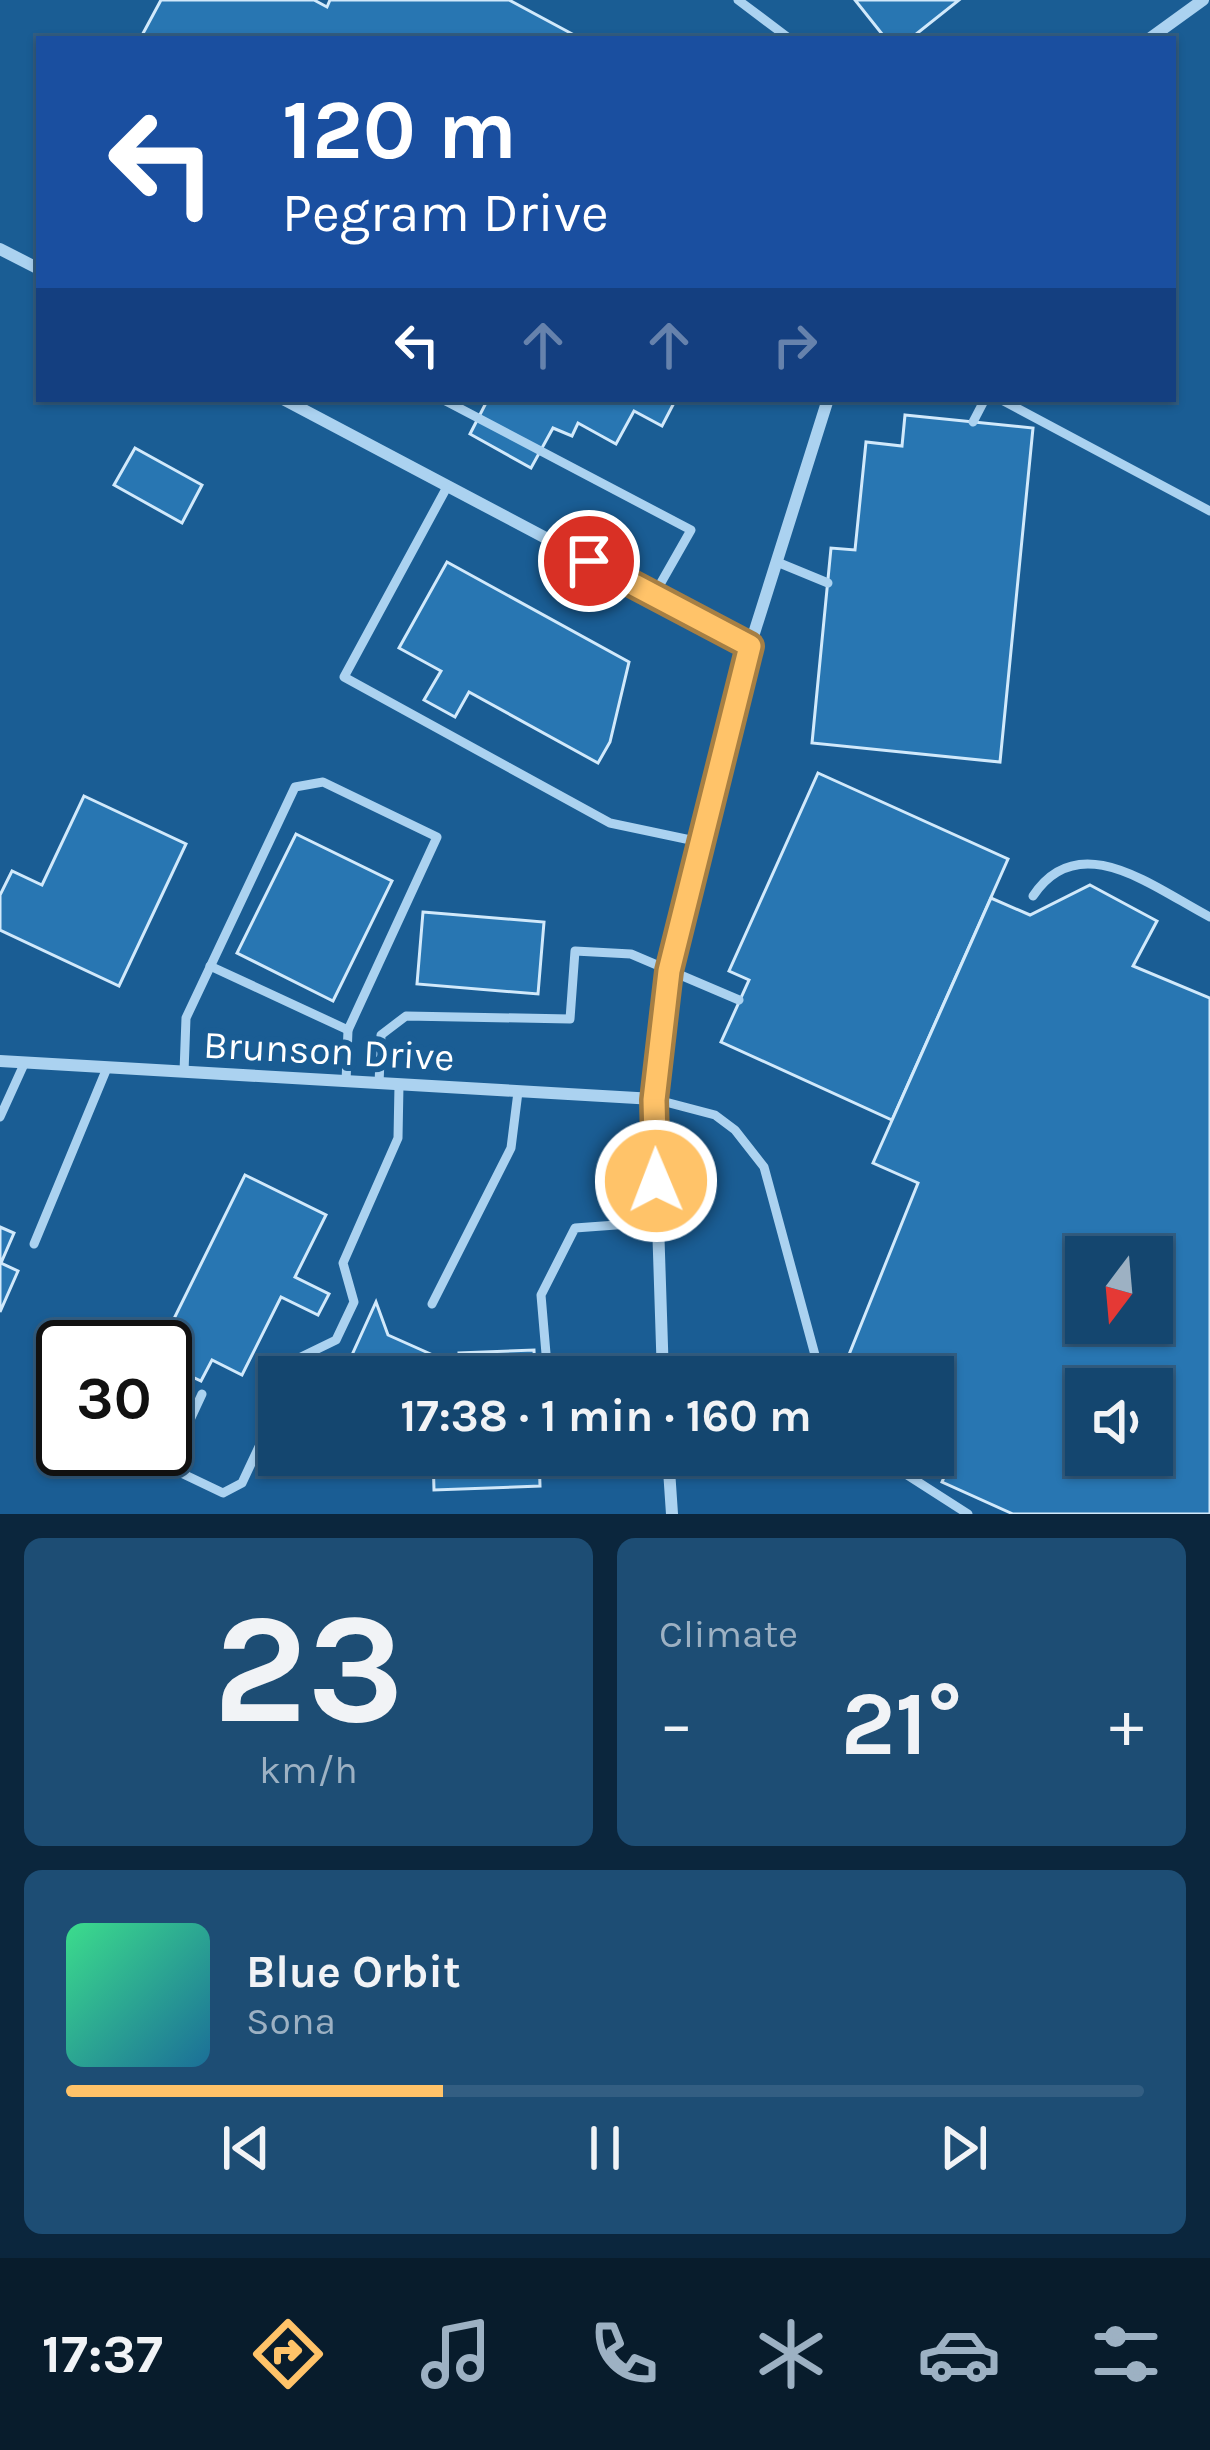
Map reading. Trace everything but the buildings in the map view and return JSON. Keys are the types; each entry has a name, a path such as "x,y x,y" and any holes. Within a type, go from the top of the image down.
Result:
{"street":[{"path":"1153,36 1203,0"},
{"path":"0,248 36,267"},
{"path":"289,402 750,646"},
{"path":"661,1356 654,1100 669,971 750,646 827,402"},
{"name":"Brunson Drive","path":"0,1061 654,1100"},
{"path":"669,1476 672,1514"}],"lane":[{"path":"738,0 786,36"},
{"path":"448,402 691,530 654,596"},
{"path":"973,422 983,402"},
{"path":"1006,402 1210,511"},
{"path":"447,487 344,677 610,824 700,842"},
{"path":"777,562 828,583"},
{"path":"184,1072 186,1018 295,787 323,782 436,837 348,1030 346,1082"},
{"path":"1034,896 1046,876 1080,861 1101,864 1210,917"},
{"path":"380,1084 381,1035 406,1016 570,1019 575,951 631,954 739,1000"},
{"path":"210,967 348,1030"},
{"path":"0,1117 25,1062"},
{"path":"34,1244 106,1068"},
{"path":"303,1356 336,1340 354,1302 343,1263 398,1138 399,1085"},
{"path":"433,1304 511,1148 518,1092"},
{"path":"654,1100 715,1115 735,1130 764,1168 815,1356"},
{"path":"546,1356 541,1295 575,1228 656,1222"},
{"path":"202,1394 175,1452 179,1472 223,1493 242,1484 258,1449"},
{"path":"909,1476 968,1514"}],"route":[{"path":"589,561 750,646 669,971 654,1100 656,1181"}]}
